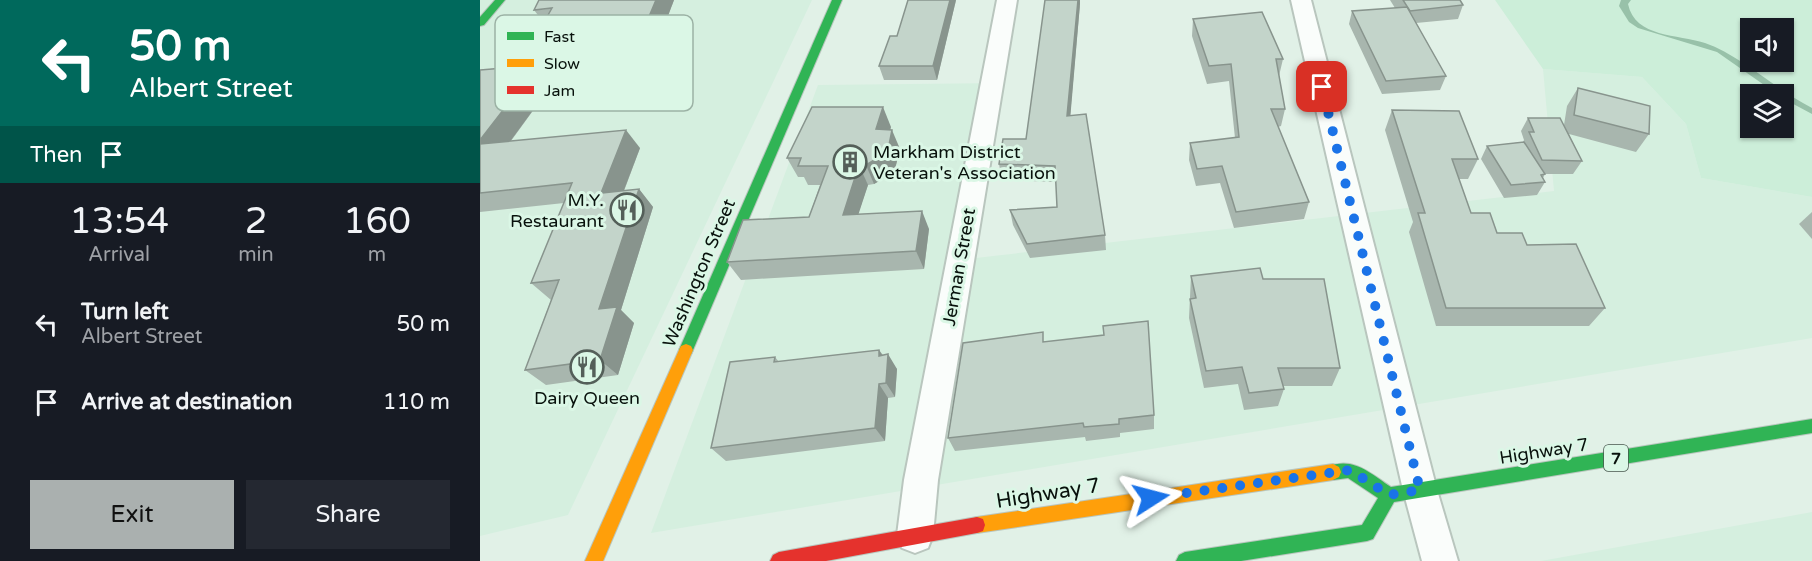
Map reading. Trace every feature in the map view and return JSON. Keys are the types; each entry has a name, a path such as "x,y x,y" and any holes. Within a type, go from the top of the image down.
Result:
{"main road":[{"path":"480,23 500,0"},
{"name":"Washington Street","path":"594,561 837,0"},
{"name":"Highway 7","path":"779,561 915,535 1350,470 1404,492 1812,426"},
{"path":"1185,561 1367,533 1404,492"}],"street":[{"name":"Jerman Street","path":"915,535 921,480 1007,0"},
{"path":"1301,0 1404,492 1440,561"}],"shaded area":[{"path":"480,0 812,0 568,515 480,536"},
{"path":"1495,0 1812,0 1812,197 1701,178 1686,124 1642,77 1543,69"},
{"path":"1621,0 1631,0 1628,4 1632,15 1648,29 1705,43 1740,61 1740,68 1717,52 1638,28 1629,22 1619,6"},
{"path":"1543,69 1642,77 1686,124 1701,178 1812,197 1812,338 651,533 818,85 1005,83 976,258 1554,191"},
{"path":"1746,72 1756,72 1773,84 1763,84"},
{"path":"1794,98 1812,108 1812,114 1794,104"},
{"path":"1812,512 1812,561 1541,561"}],"building":[{"path":"539,0 656,0 650,15 548,15 552,8 534,10"},
{"path":"908,0 950,0 933,66 879,66 890,36 897,36"},
{"path":"1045,0 1078,0 1067,116 1086,114 1105,235 1027,244 1010,210 1057,207 1055,166 999,164 1003,139 1026,139"},
{"path":"1403,0 1460,0 1463,5 1410,11"},
{"path":"1407,7 1446,76 1386,81 1352,11"},
{"path":"1262,12 1283,59 1276,59 1285,109 1271,109 1309,202 1236,212 1222,166 1197,169 1190,143 1239,137 1231,64 1209,66 1193,19"},
{"path":"495,69 495,111 502,111 480,140 480,70"},
{"path":"1578,88 1650,106 1649,134 1574,115"},
{"path":"812,107 883,107 876,129 892,130 889,145 886,153 866,165 859,165 843,215 922,211 916,251 727,262 743,220 809,217 828,166 798,166 801,158 787,158"},
{"path":"1392,110 1459,111 1478,159 1452,159 1471,213 1490,213 1497,233 1522,233 1527,245 1576,244 1605,308 1446,308 1418,213 1425,213"},
{"path":"1528,118 1560,118 1582,161 1542,160 1529,132 1534,132"},
{"path":"626,130 601,193 639,189 599,309 617,307 600,360 525,370 559,280 531,283 572,183 480,193 480,144"},
{"path":"1524,142 1545,174 1541,175 1545,182 1511,185 1487,146"},
{"path":"1260,268 1263,279 1324,279 1340,368 1278,368 1284,389 1249,393 1242,367 1206,371 1190,299 1196,298 1191,276"},
{"path":"1148,321 1154,415 1119,419 1119,424 1084,427 1083,423 948,438 963,343 1043,332 1043,342 1104,335 1103,326"},
{"path":"879,350 879,356 888,354 886,383 879,384 875,428 711,448 730,362 775,357 774,362"}],"traffic: fast":[{"path":"480,23 500,0"},
{"path":"686,350 837,0"},
{"path":"1333,472 1350,470 1389,495 1812,426"},
{"path":"1185,561 1367,533 1389,495"}],"traffic: slow":[{"path":"594,561 686,350"},
{"path":"977,525 1333,472"}],"traffic: jam":[{"path":"779,561 977,525"}],"place":[{"name":"Markham District Veteran's Association","path":"850,162"},
{"name":"M.Y. Restaurant","path":"627,210"},
{"name":"Dairy Queen","path":"587,367"}],"route":[{"path":"1151,498 1350,470 1389,495 1420,490 1322,87"}]}
